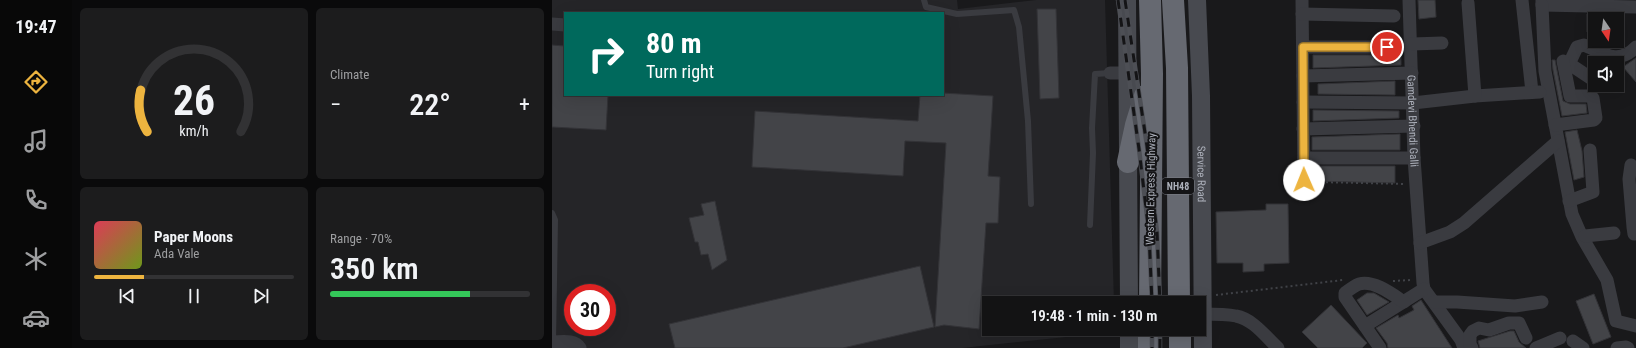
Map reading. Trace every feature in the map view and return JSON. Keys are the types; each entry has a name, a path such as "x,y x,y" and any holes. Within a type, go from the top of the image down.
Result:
{"highway":[{"path":"1128,162 1136,125 1152,74 1146,48 1142,17 1137,0"},
{"name":"NH48","path":"1150,0 1152,74"},
{"name":"NH48","path":"1173,0 1177,68 1179,296"},
{"path":"1177,68 1183,0"},
{"name":"Western Express Highway","path":"1150,296 1152,74"},
{"path":"1149,336 1149,348"},
{"path":"1180,336 1180,348"}],"street":[{"path":"1127,0 1119,73 1128,162 1129,296"},
{"name":"Service Road","path":"1197,0 1201,96 1202,296"},
{"path":"1302,0 1304,180"},
{"name":"Gamdevi Bhendi Galli","path":"1409,0 1406,46 1412,73 1414,158 1424,289"},
{"path":"1522,0 1528,74 1532,92"},
{"path":"1636,6 1542,2 1545,72 1558,141 1573,200 1572,214 1607,280 1616,320 1636,326"},
{"path":"1468,3 1475,96"},
{"path":"1302,14 1394,16"},
{"path":"552,24 564,26"},
{"path":"1525,45 1544,42"},
{"path":"1303,47 1406,46 1442,43"},
{"path":"1588,76 1571,65 1570,62 1578,47 1584,45 1605,56"},
{"path":"1621,56 1629,54 1636,48"},
{"path":"1555,124 1594,120 1596,118 1593,98 1591,96 1570,96 1563,61"},
{"path":"1528,74 1545,72"},
{"path":"1303,76 1412,73"},
{"path":"1303,102 1413,103 1475,96 1548,92"},
{"path":"1303,129 1414,126"},
{"path":"1420,243 1450,232 1464,223 1558,141"},
{"path":"1573,200 1593,192 1590,150"},
{"path":"1304,158 1414,158"},
{"path":"1634,163 1629,179 1635,236"},
{"path":"1584,237 1614,233"},
{"path":"1380,348 1345,296 1345,293 1362,284 1383,288 1404,302"},
{"path":"1365,326 1424,289 1461,340 1464,348"},
{"path":"1434,302 1515,306 1542,302"},
{"path":"1206,314 1237,316 1244,319 1253,324 1278,348"},
{"path":"1472,348 1470,344 1470,335 1473,331 1479,328 1489,330 1509,323 1520,323 1526,338"},
{"path":"1129,336 1129,348"},
{"name":"Service Road","path":"1203,336 1203,348"},
{"path":"552,342 574,342 580,348"},
{"path":"1536,348 1572,342"},
{"path":"1617,348 1626,346 1628,348"}],"lane":[{"path":"924,0 926,7 957,14 1014,10 1019,27 1028,121 1031,204"},
{"path":"1090,225 1093,153 1092,128 1095,74 1119,73"},
{"path":"552,213 555,220 552,342"}],"path":[{"path":"1304,180 1306,182 1416,185"},
{"path":"1215,295 1266,289"}],"shaded area":[{"path":"552,0 957,0 958,9 1036,0 1105,0 1114,296 982,296 982,336 1076,336 962,348 552,348"}],"building":[{"path":"1418,0 1435,0 1436,17 1419,19"},
{"path":"1037,9 1056,9 1059,98 1040,99"},
{"path":"1587,14 1588,32 1587,32"},
{"path":"552,45 564,46 564,96 608,96 606,130 552,127"},
{"path":"1313,55 1401,55 1401,65 1313,68"},
{"path":"1636,58 1636,82 1624,68 1624,66"},
{"path":"1552,60 1555,60 1563,101 1570,104 1586,104 1587,113 1562,116"},
{"path":"1395,81 1395,95 1318,94 1318,84"},
{"path":"944,93 993,96 988,176 1000,177 998,223 986,223 979,329 944,325 935,327 946,143 905,141 903,176 752,167 755,111 918,121 920,96 944,96"},
{"path":"1313,110 1399,111 1399,118 1313,121"},
{"path":"1577,130 1582,151 1584,177 1574,180 1565,132"},
{"path":"1400,134 1400,150 1312,150 1312,137"},
{"path":"1312,166 1395,166 1395,183 1312,181"},
{"path":"715,201 727,260 712,270 708,254 701,255 698,242 695,242 689,218 704,215 701,204"},
{"path":"1266,204 1288,204 1289,263 1264,264 1264,271 1243,272 1243,263 1217,263 1216,212 1266,210"},
{"path":"920,266 934,327 843,348 675,348 669,324"},
{"path":"1367,293 1374,293 1389,302 1367,315 1357,300"},
{"path":"1594,294 1611,337 1593,344 1576,301"},
{"path":"1421,300 1452,348 1388,348 1387,343 1376,328 1398,315 1399,318 1414,310 1412,306"},
{"path":"1331,305 1367,343 1362,348 1318,348 1302,332"},
{"path":"1514,331 1519,342 1526,348 1480,348 1478,341"}],"railway":[{"path":"1118,0 1149,233 1152,296"},
{"path":"1125,0 1147,146 1157,232 1160,296"},
{"path":"1152,336 1152,348"},
{"path":"1160,336 1160,348"}],"route":[{"path":"1304,180 1303,47 1387,47"}]}
